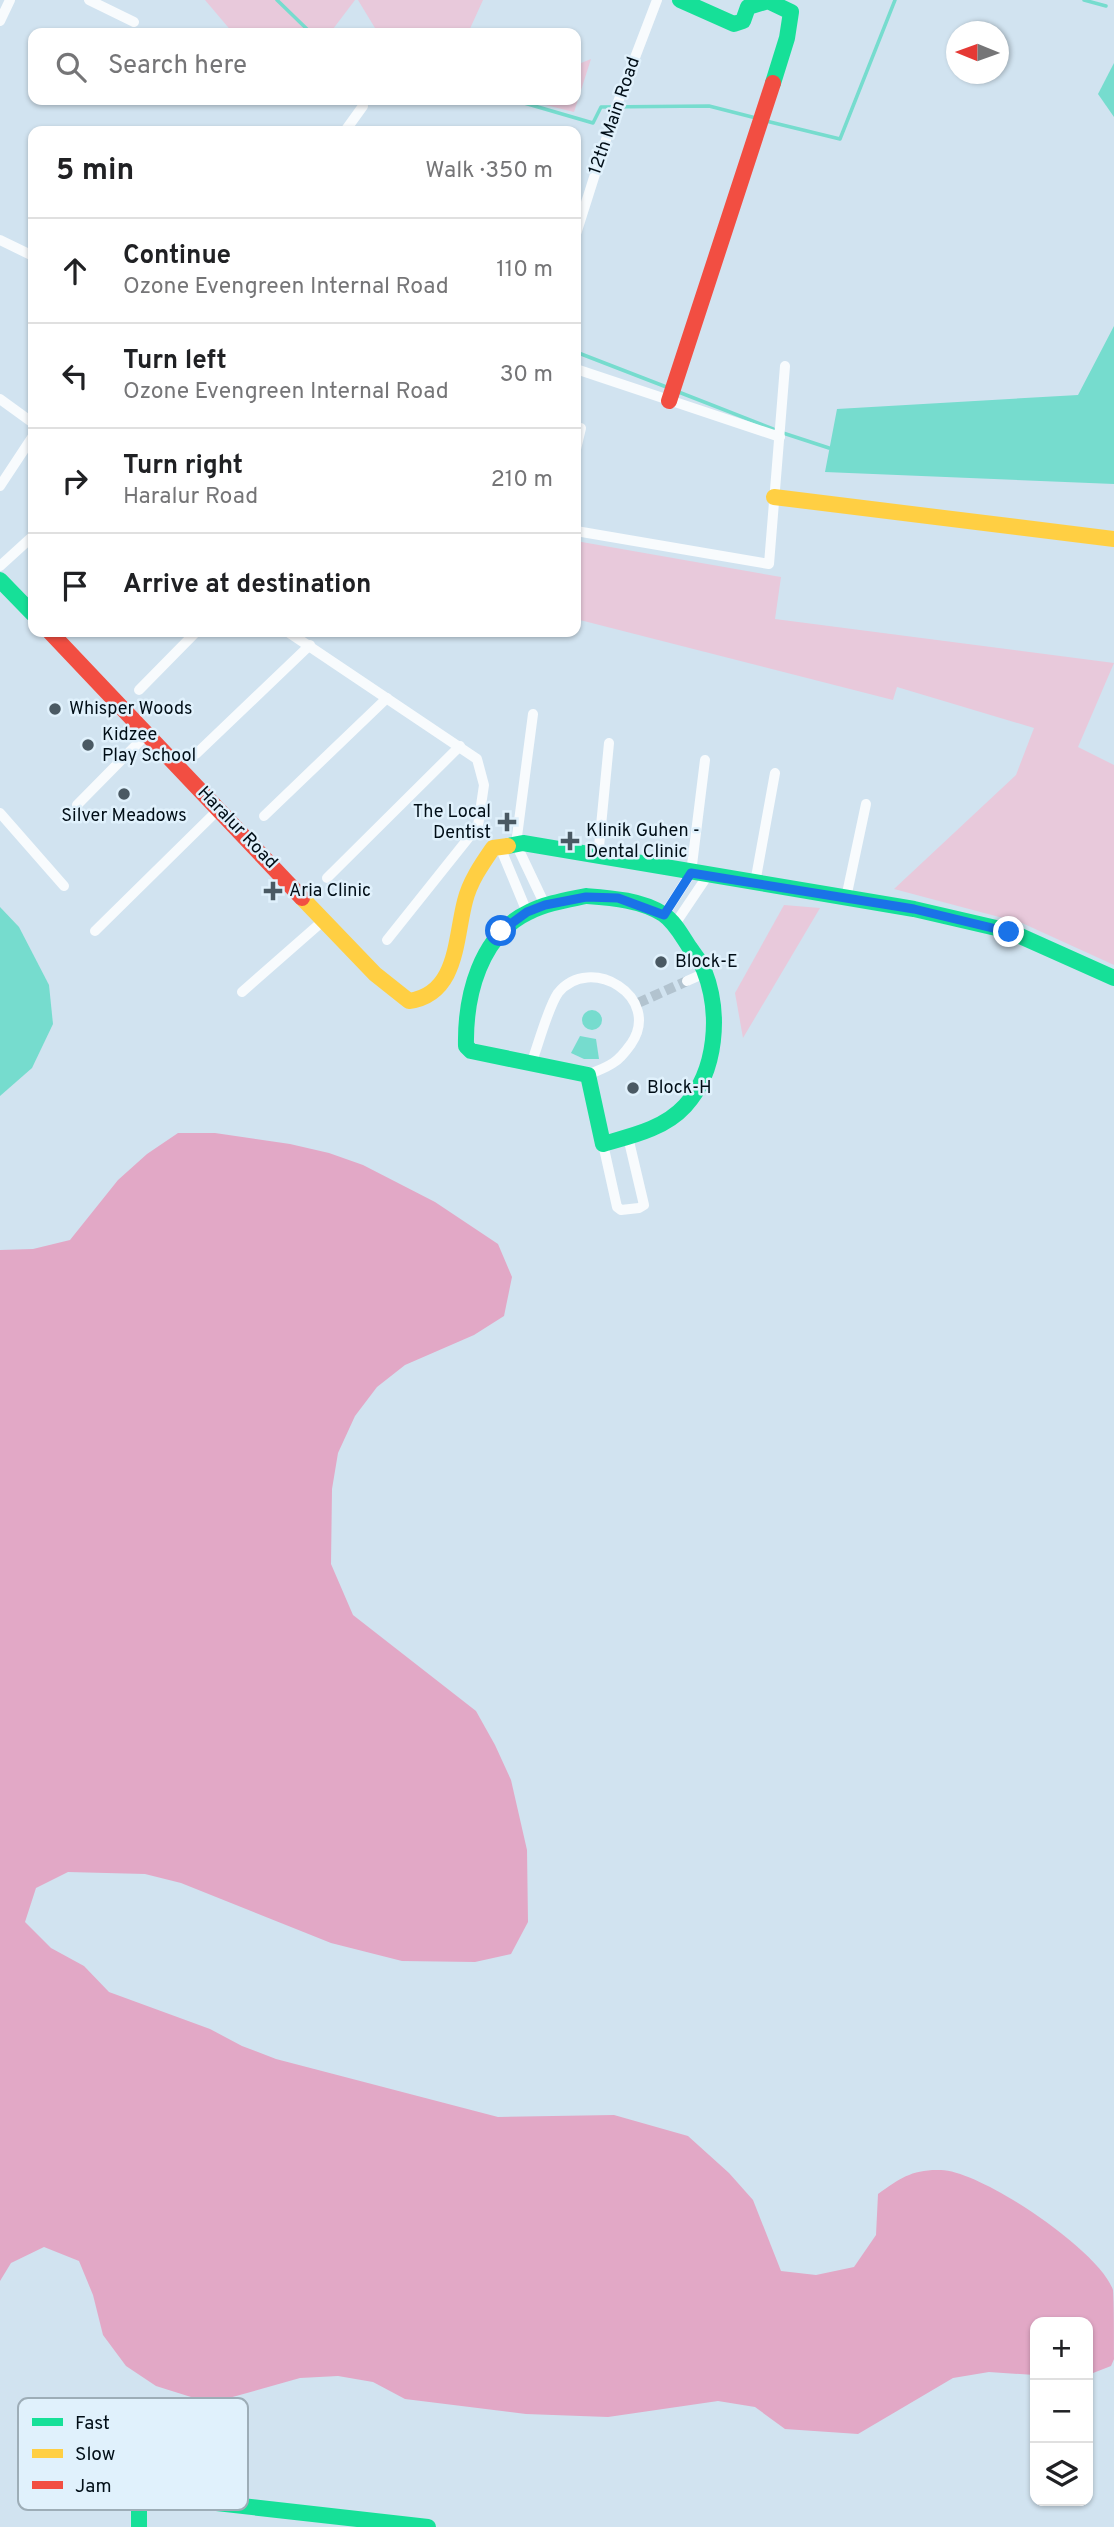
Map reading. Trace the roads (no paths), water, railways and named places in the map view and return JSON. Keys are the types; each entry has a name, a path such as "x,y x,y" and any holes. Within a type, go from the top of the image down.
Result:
{"street":[{"path":"0,21 10,0"},
{"path":"89,0 135,22"},
{"name":"12th Main Road","path":"581,218 616,107 657,0"},
{"path":"671,393 787,38 793,6 768,1 748,7 743,21 734,24 680,0"},
{"path":"349,126 363,106"},
{"path":"0,240 28,250"},
{"path":"581,532 769,564 785,366"},
{"path":"581,370 671,393 780,434"},
{"path":"0,399 28,419"},
{"path":"0,486 28,444"},
{"path":"774,497 1114,539"},
{"path":"0,566 28,541"},
{"path":"0,580 28,609"},
{"name":"Haralur Road","path":"55,637 375,974 408,1001 427,997 445,979 458,937 465,901 476,872 493,848 508,846"},
{"path":"139,690 192,637"},
{"path":"296,637 477,759 484,785 478,827 387,940"},
{"path":"196,754 310,645"},
{"path":"264,816 387,698"},
{"path":"527,912 508,846 533,714"},
{"path":"77,804 147,734"},
{"path":"598,857 609,743"},
{"path":"327,878 460,746"},
{"path":"669,920 691,873 705,760"},
{"path":"755,883 775,773"},
{"path":"846,898 866,804"},
{"path":"95,931 219,809"},
{"path":"0,813 64,886"},
{"path":"508,846 523,843 914,909 1009,932 1114,978"},
{"path":"508,846 545,905"},
{"path":"669,920 708,875"},
{"path":"531,1064 558,994 570,984 584,978 605,978 620,985 637,1004 640,1020 636,1037 624,1054 613,1063 589,1075 531,1064 471,1051 466,1046 465,1034 473,988 481,962 501,931 527,912 545,905 586,897 618,898 669,920 705,972 714,1006 714,1044 703,1078 685,1106 664,1123 603,1144"},
{"path":"243,992 324,920"},
{"path":"687,981 705,972"},
{"path":"589,1075 617,1206 621,1210 643,1205 628,1137"},
{"path":"248,2507 362,2523 428,2527"}],"waterway":[{"path":"277,0 306,28"},
{"path":"766,121 840,139 895,0"},
{"path":"1084,0 1106,6"},
{"path":"531,105 593,123 601,107 709,106 756,118"},
{"path":"581,354 669,388"},
{"path":"676,391 773,429"},
{"path":"783,433 829,448"}],"tunnel":[{"path":"638,1003 687,981"}],"place":[{"name":"Whisper Woods","path":"55,709"},
{"name":"Kidzee Play School","path":"88,745"},
{"name":"Silver Meadows","path":"124,794"},
{"name":"The Local Dentist","path":"507,822"},
{"name":"Klinik Guhen - Dental Clinic","path":"570,841"},
{"name":"Aria Clinic","path":"273,891"},
{"name":"Block-E","path":"661,962"},
{"name":"Block-H","path":"633,1088"}]}
